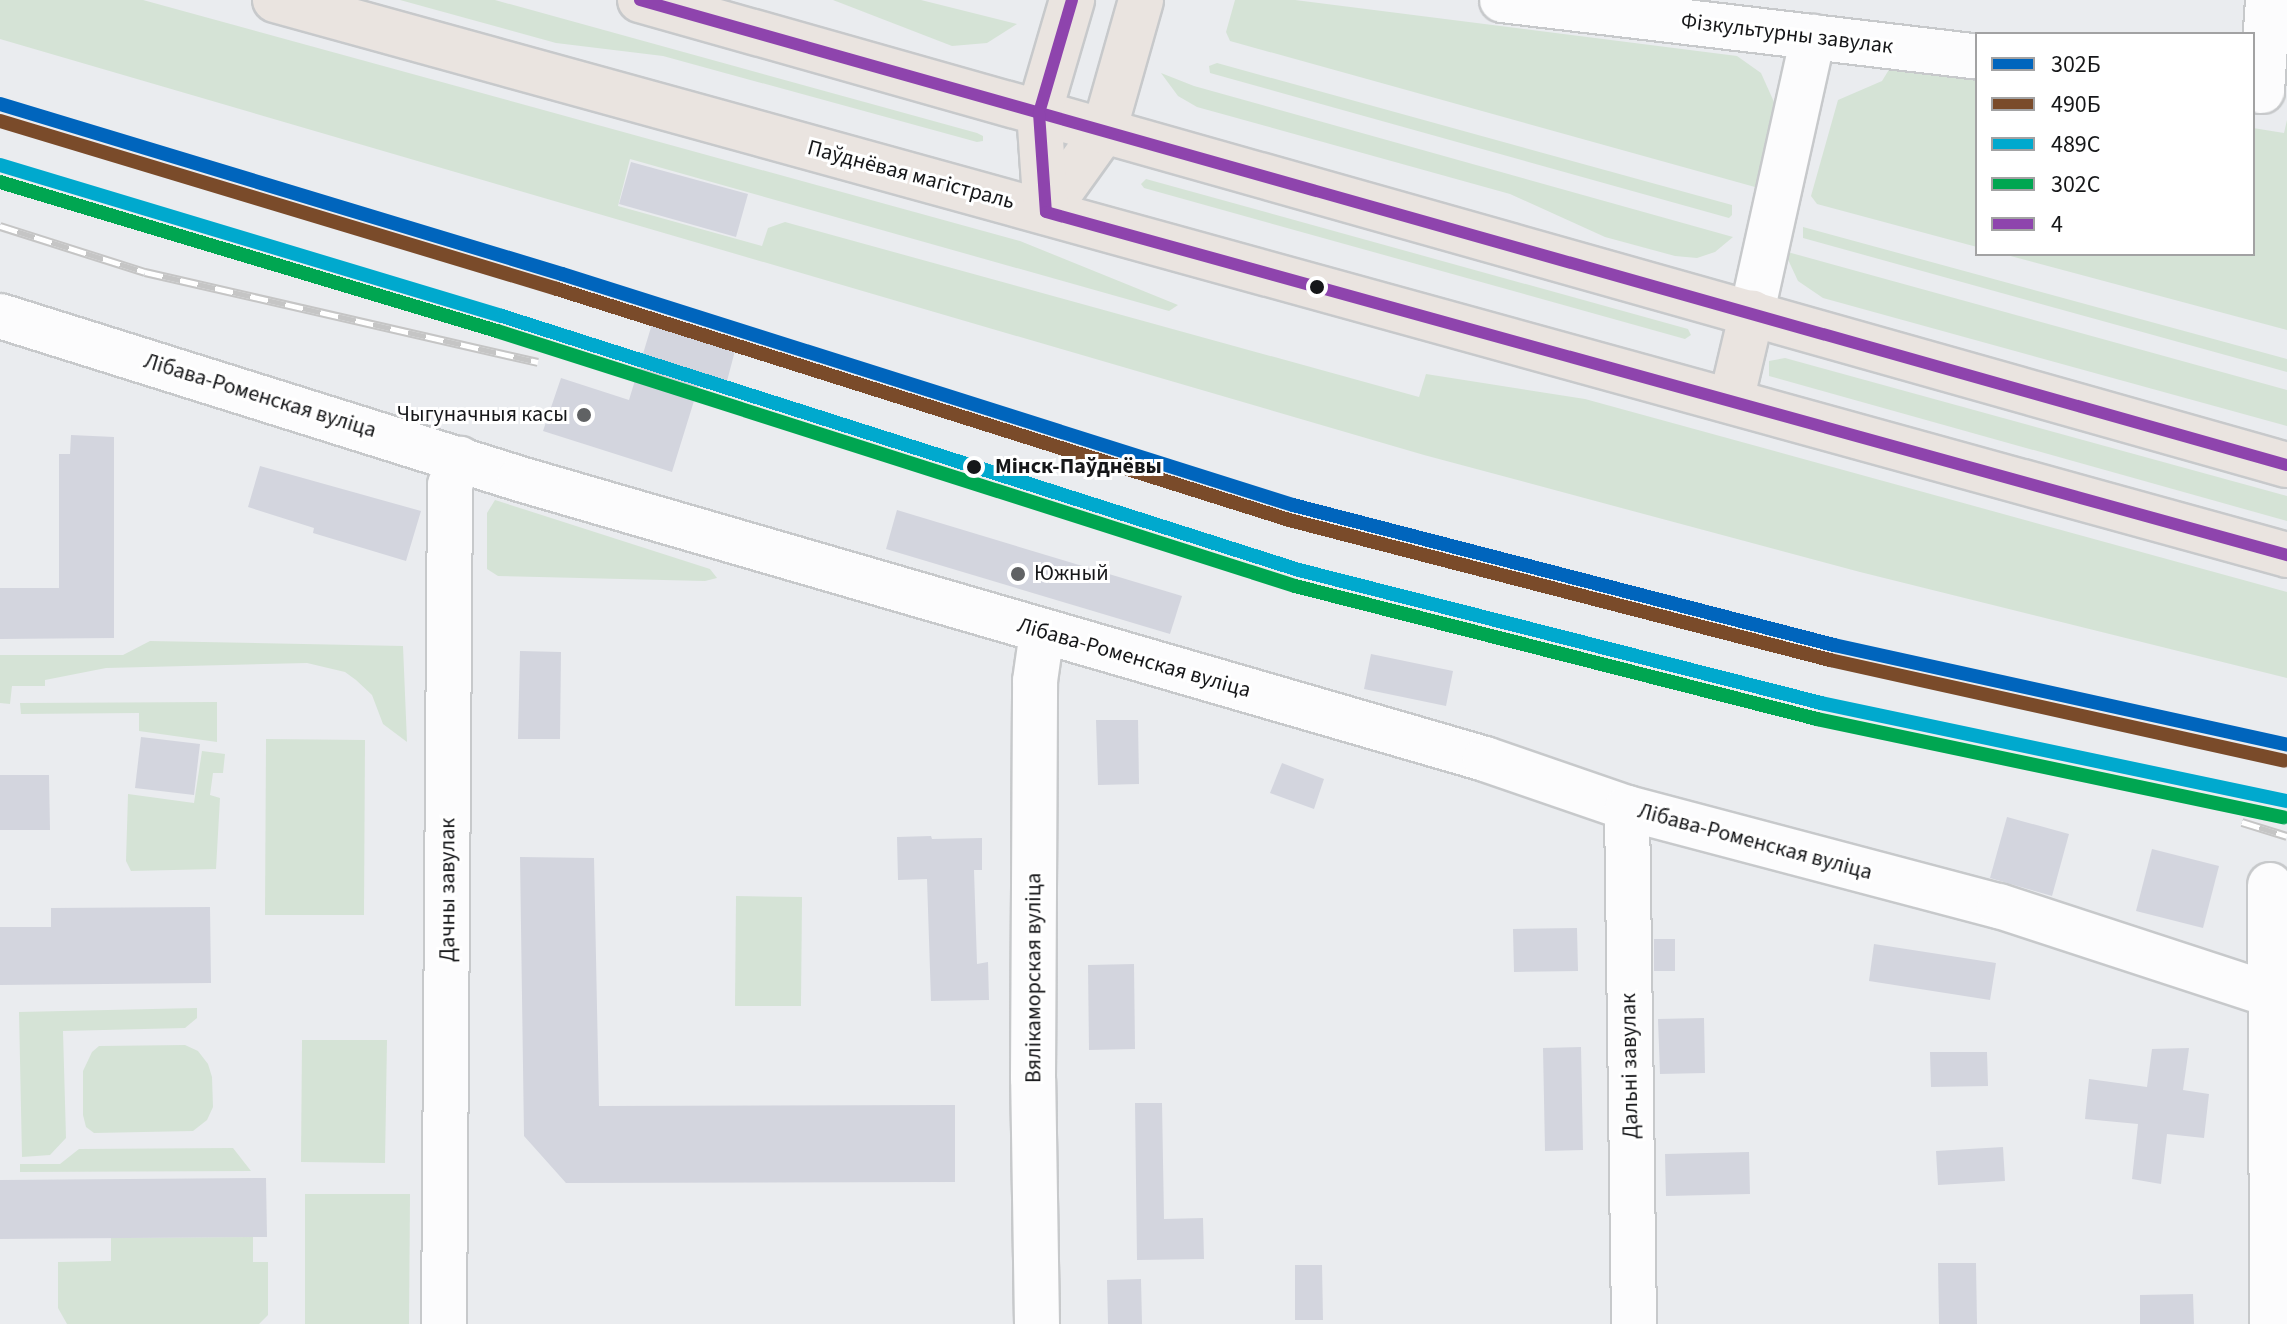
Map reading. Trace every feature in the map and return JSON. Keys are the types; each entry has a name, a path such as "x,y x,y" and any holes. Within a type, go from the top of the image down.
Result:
{"main road":[{"name":"Паўднёвая магістраль","path":"275,0 2287,555"},
{"path":"640,0 2287,465"},
{"path":"1046,212 1039,113 1072,0"},
{"path":"1046,212 1104,131 1141,0"},
{"path":"1731,401 1752,312"}],"street":[{"name":"Фізкультурны завулак","path":"1502,0 1975,57"},
{"path":"2267,92 2268,0"},
{"path":"1752,312 1813,37"},
{"name":"Лібава-Роменская вуліца","path":"0,316 460,459 1042,632 1485,759 1627,808 1999,906 2269,994"},
{"name":"Дачны завулак","path":"444,1324 450,485 460,459"},
{"name":"Вялікаморская вуліца","path":"1037,1324 1033,1079 1035,681 1042,632"},
{"name":"Дальні завулак","path":"1627,808 1634,1324"},
{"path":"2270,885 2272,1324"}],"green space":[{"path":"0,0 143,0 1020,241 1178,305 1169,311 630,159 618,206 762,246 768,228 785,222 1419,397 1426,374 1585,399 2287,592 2287,678 1860,572 1424,455 0,39"},
{"path":"400,0 495,0 977,133 983,136 983,141 977,142 663,56 556,43"},
{"path":"833,0 921,0 1017,24 987,43 952,46"},
{"path":"1235,0 1295,0 1737,56 1761,73 1774,102 1773,127 1755,187 1230,41 1226,32"},
{"path":"1217,63 1732,205 1732,215 1729,218 1210,73 1209,66"},
{"path":"1890,68 1975,79 1975,246 1817,204 1811,196 1838,100 1882,81"},
{"path":"1161,73 1194,86 1733,237 1715,252 1697,258 1675,256 1605,237 1510,194 1197,107 1178,96"},
{"path":"2287,120 2287,330 2010,256 2255,256 2255,128 2284,133"},
{"path":"1146,179 1688,329 1691,335 1685,339 1144,188 1141,184"},
{"path":"1803,227 2287,359 2287,372 1803,238"},
{"path":"1784,251 2287,390 2287,426 1823,298 1798,281"},
{"path":"1785,358 2287,496 2287,521 1769,376 1769,361"},
{"path":"495,500 710,569 717,578 705,581 498,576 487,569 487,513"},
{"path":"150,641 403,646 407,742 383,724 372,695 356,680 345,672 307,663 106,668 45,680 45,686 12,686 10,704 0,703 0,655 123,655"},
{"path":"217,702 217,742 139,731 139,713 21,714 20,703"},
{"path":"266,739 365,740 364,915 265,915"},
{"path":"202,751 225,754 223,773 213,773 210,795 220,798 216,869 131,871 126,861 128,794 194,803"},
{"path":"736,896 802,897 801,1006 735,1006"},
{"path":"197,1008 197,1018 185,1028 63,1031 66,1138 50,1155 22,1157 19,1012"},
{"path":"302,1040 387,1040 385,1163 301,1162"},
{"path":"185,1045 198,1051 208,1064 212,1077 213,1107 207,1120 193,1131 94,1133 86,1127 83,1071 92,1052 99,1046"},
{"path":"233,1148 251,1171 20,1172 20,1164 60,1164 79,1149"},
{"path":"305,1194 410,1194 409,1324 305,1324"},
{"path":"253,1237 253,1262 268,1262 268,1315 259,1324 67,1324 58,1308 58,1262 111,1261 111,1238"}],"building":[{"path":"631,162 748,194 736,237 619,204"},
{"path":"652,324 736,347 727,381 702,375 672,472 543,431 561,378 629,400"},
{"path":"71,435 114,437 114,638 0,639 0,588 59,588 59,454 70,454"},
{"path":"260,466 421,511 406,561 313,533 314,528 248,507"},
{"path":"897,510 1182,596 1170,634 886,549"},
{"path":"520,651 561,652 560,739 518,739"},
{"path":"1371,654 1453,671 1446,706 1364,689"},
{"path":"1096,720 1138,720 1139,784 1098,785"},
{"path":"141,737 200,744 194,795 135,788"},
{"path":"1282,763 1324,779 1314,809 1270,793"},
{"path":"0,775 49,775 50,830 0,830"},
{"path":"2007,817 2069,834 2052,896 1990,878"},
{"path":"931,836 932,839 982,838 982,870 974,870 977,964 988,962 989,1000 931,1001 927,879 898,880 897,837"},
{"path":"2152,849 2219,866 2203,928 2136,911"},
{"path":"520,857 594,858 599,1106 955,1105 955,1182 566,1183 524,1136"},
{"path":"210,907 211,983 0,985 0,927 51,927 51,908"},
{"path":"1577,928 1578,971 1514,972 1513,929"},
{"path":"1654,939 1675,939 1675,971 1654,971"},
{"path":"1874,944 1996,963 1990,1000 1869,981"},
{"path":"1134,964 1135,1049 1089,1050 1088,965"},
{"path":"1704,1018 1705,1073 1660,1074 1658,1019"},
{"path":"1581,1047 1583,1150 1545,1151 1543,1048"},
{"path":"2189,1048 2183,1090 2209,1094 2204,1138 2167,1134 2161,1184 2132,1179 2138,1124 2085,1119 2089,1079 2147,1087 2152,1049"},
{"path":"1930,1052 1987,1052 1988,1086 1931,1087"},
{"path":"1135,1103 1162,1103 1164,1219 1203,1218 1204,1259 1137,1260"},
{"path":"2003,1147 2005,1181 1938,1185 1936,1151"},
{"path":"1749,1152 1750,1194 1666,1196 1665,1154"},
{"path":"266,1178 267,1237 0,1239 0,1180"},
{"path":"1938,1263 1976,1263 1977,1324 1939,1324"},
{"path":"1295,1265 1322,1265 1323,1320 1295,1320"},
{"path":"1141,1279 1142,1324 1108,1324 1107,1280"},
{"path":"2193,1294 2194,1324 2140,1324 2140,1295"}],"railway":[{"path":"0,226 145,272 538,362"},
{"path":"2242,822 2287,836"}],"transit line":[{"name":"4","path":"640,0 2287,465"},
{"name":"4","path":"1072,0 1039,113 1046,212 2287,555"},
{"name":"302Б","path":"0,104 562,274 1293,505 1834,645 2287,745"},
{"name":"490Б","path":"0,121 557,289 1289,520 1830,660 2284,761"},
{"name":"489С","path":"0,165 502,316 1299,570 1821,703 2287,801"},
{"name":"302С","path":"0,182 497,331 1295,586 1817,719 2284,817"}],"place":[{"name":"Чыгуначныя касы","path":"584,415"},
{"name":"Мінск-Паўднёвы","path":"974,467"},
{"name":"Южный","path":"1018,574"}]}
